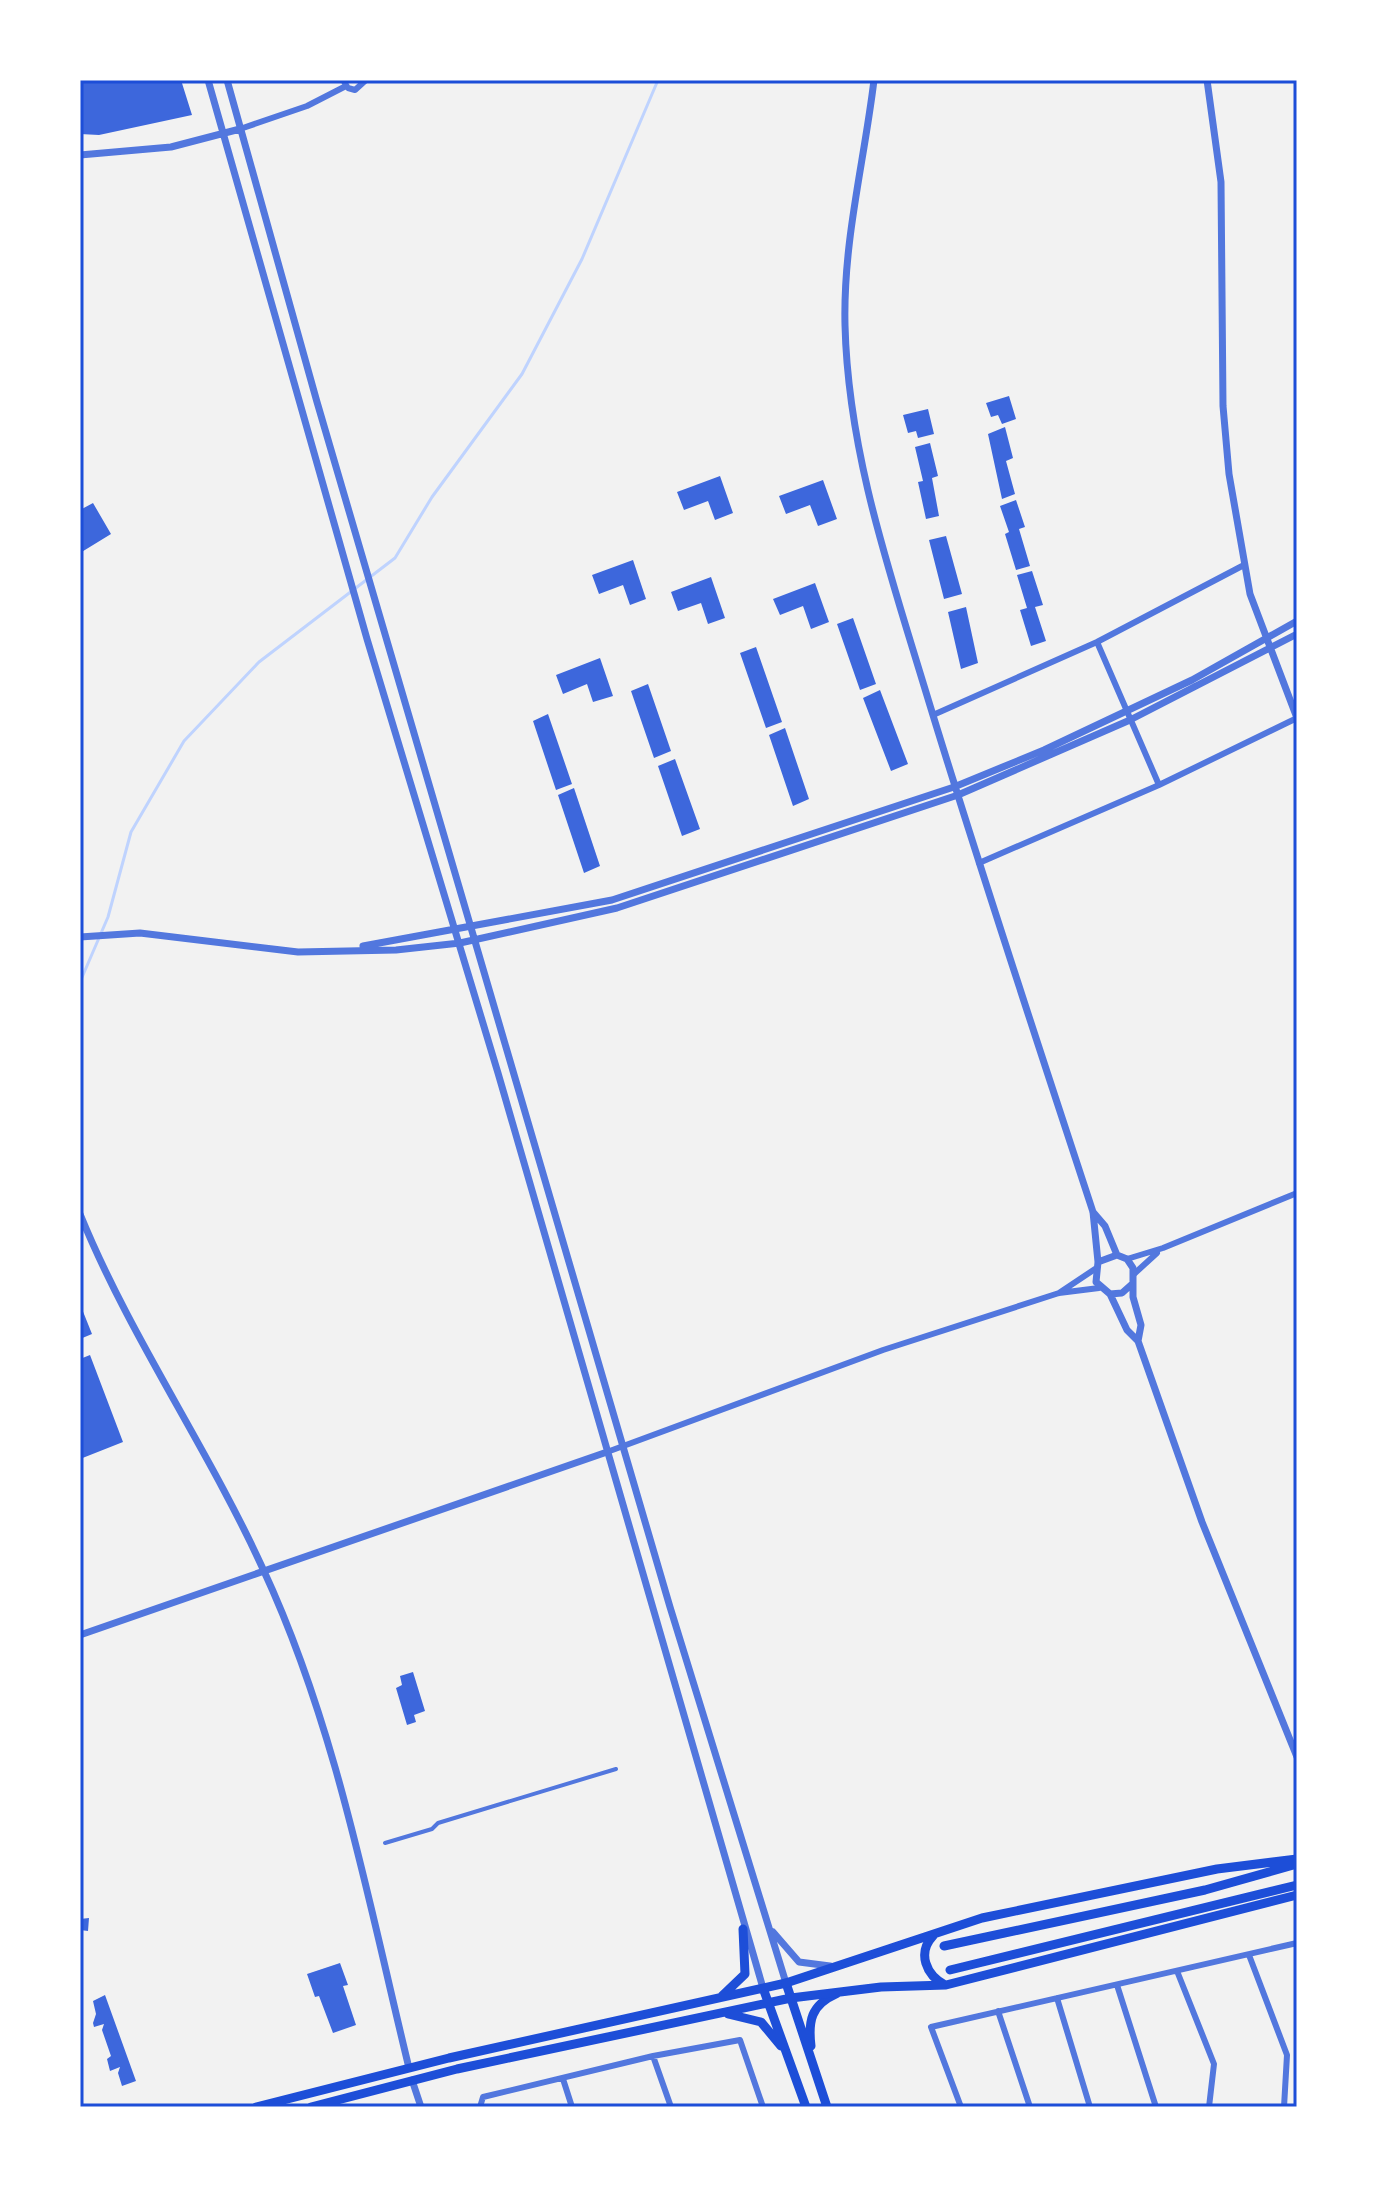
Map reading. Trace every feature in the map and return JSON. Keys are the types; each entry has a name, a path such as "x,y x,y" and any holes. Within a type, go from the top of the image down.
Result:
{"main road":[{"path":"256,2107 409,2068 786,1983 982,1918 1217,1869 1297,1862"},
{"path":"944,1946 1205,1890 1297,1862"},
{"path":"950,1970 1297,1885"},
{"path":"311,2107 412,2080 768,2002 847,1989 946,1985 1297,1895"},
{"path":"719,1998 745,1974 743,1929"},
{"path":"936,1933 928,1941 924,1958 927,1970 946,1985"},
{"path":"786,1983 827,2107"},
{"path":"763,1988 806,2107"},
{"path":"813,2066 809,2025 813,2011 821,2002 847,1989"},
{"path":"720,2013 761,2022 780,2045 793,2069"}],"street":[{"path":"208,80 367,639 460,943 743,1929 763,1988"},
{"path":"227,80 624,1446 762,1912 786,1983"},
{"path":"80,155 171,147 240,129 307,106 344,83 359,89 366,80"},
{"path":"874,80 845,266 849,392 878,532 956,791 1093,1212 1099,1288"},
{"path":"979,863 1159,785 1297,718 1266,641 1244,565 1229,474 1224,420 1221,182 1207,80"},
{"path":"933,715 1097,642 1244,565"},
{"path":"353,948 612,900 956,791 1126,711 1266,641 1297,621"},
{"path":"80,937 140,933 298,952 353,948 396,950 460,943 617,908 956,791 1130,720 1297,634"},
{"path":"1097,642 1159,785"},
{"path":"1093,1212 1105,1226 1117,1255 1127,1259 1163,1248 1297,1193"},
{"path":"80,1214 114,1289 212,1464 264,1569 303,1662 344,1800 409,2068"},
{"path":"1138,1341 1141,1325 1131,1285 1134,1274 1163,1248"},
{"path":"1059,1293 1117,1255"},
{"path":"1127,1259 1134,1274"},
{"path":"80,1635 624,1446 883,1350 1059,1293 1099,1288 1110,1294 1122,1293 1131,1285"},
{"path":"1110,1294 1127,1330 1138,1341 1202,1522 1297,1757"},
{"path":"385,1843 432,1829 438,1823 616,1769"},
{"path":"762,1912 778,1942 799,1962 820,1967 844,1964"},
{"path":"961,2107 931,2027 1297,1943"},
{"path":"1249,1955 1287,2055 1284,2107"},
{"path":"1177,1971 1214,2064 1209,2107"},
{"path":"1117,1985 1156,2107"},
{"path":"1057,1998 1090,2107"},
{"path":"998,2011 1030,2107"},
{"path":"480,2107 483,2097 653,2056 740,2040 763,2107"},
{"path":"653,2056 671,2107"},
{"path":"563,2079 572,2107"},
{"path":"412,2080 421,2107"}],"building":[{"path":"80,80 181,80 192,115 99,135 80,134"},
{"path":"1009,396 1016,419 1002,424 998,415 991,417 986,403"},
{"path":"928,409 934,434 918,438 916,431 908,433 903,415"},
{"path":"1005,427 1013,458 1006,461 1015,494 1002,499 988,434"},
{"path":"930,443 938,476 932,478 939,516 926,519 918,482 923,481 915,447"},
{"path":"720,476 733,513 715,520 708,501 684,510 677,492"},
{"path":"823,480 837,519 818,526 810,505 786,514 779,496"},
{"path":"1016,500 1025,527 1019,529 1030,566 1016,570 1005,534 1009,532 1000,506"},
{"path":"93,503 111,534 80,553 80,510"},
{"path":"946,536 962,594 944,599 929,540"},
{"path":"633,560 646,599 630,605 623,585 599,594 592,575"},
{"path":"1032,571 1043,605 1035,607 1046,641 1031,646 1020,610 1027,608 1017,575"},
{"path":"711,577 725,618 708,624 701,603 678,611 671,592"},
{"path":"815,583 829,622 811,629 803,606 780,615 773,599"},
{"path":"966,607 978,663 961,669 948,612"},
{"path":"853,618 876,684 860,690 837,624"},
{"path":"756,647 782,722 766,728 740,653"},
{"path":"600,658 613,696 593,702 587,684 563,694 556,675"},
{"path":"648,684 671,751 654,758 631,691"},
{"path":"880,690 908,764 891,771 863,698"},
{"path":"548,714 572,784 556,790 533,721"},
{"path":"785,728 809,799 793,806 769,735"},
{"path":"675,759 700,829 682,836 658,766"},
{"path":"574,788 600,866 584,873 558,795"},
{"path":"80,1304 92,1334 80,1339"},
{"path":"90,1355 123,1442 80,1459 80,1359"},
{"path":"413,1672 425,1711 414,1715 416,1722 407,1725 396,1688 402,1685 400,1676"},
{"path":"89,1918 88,1931 80,1930 80,1919"},
{"path":"340,1963 348,1985 343,1986 356,2025 333,2033 307,1974"},
{"path":"105,1995 136,2081 122,2086 118,2073 120,2067 110,2071 107,2059 111,2056 102,2030 104,2024 94,2027 93,2023 96,2014 93,2001"}],"waterway":[{"path":"80,982 108,917 131,832 184,741 259,662 395,558 432,497 522,374 582,259 658,80"}]}
